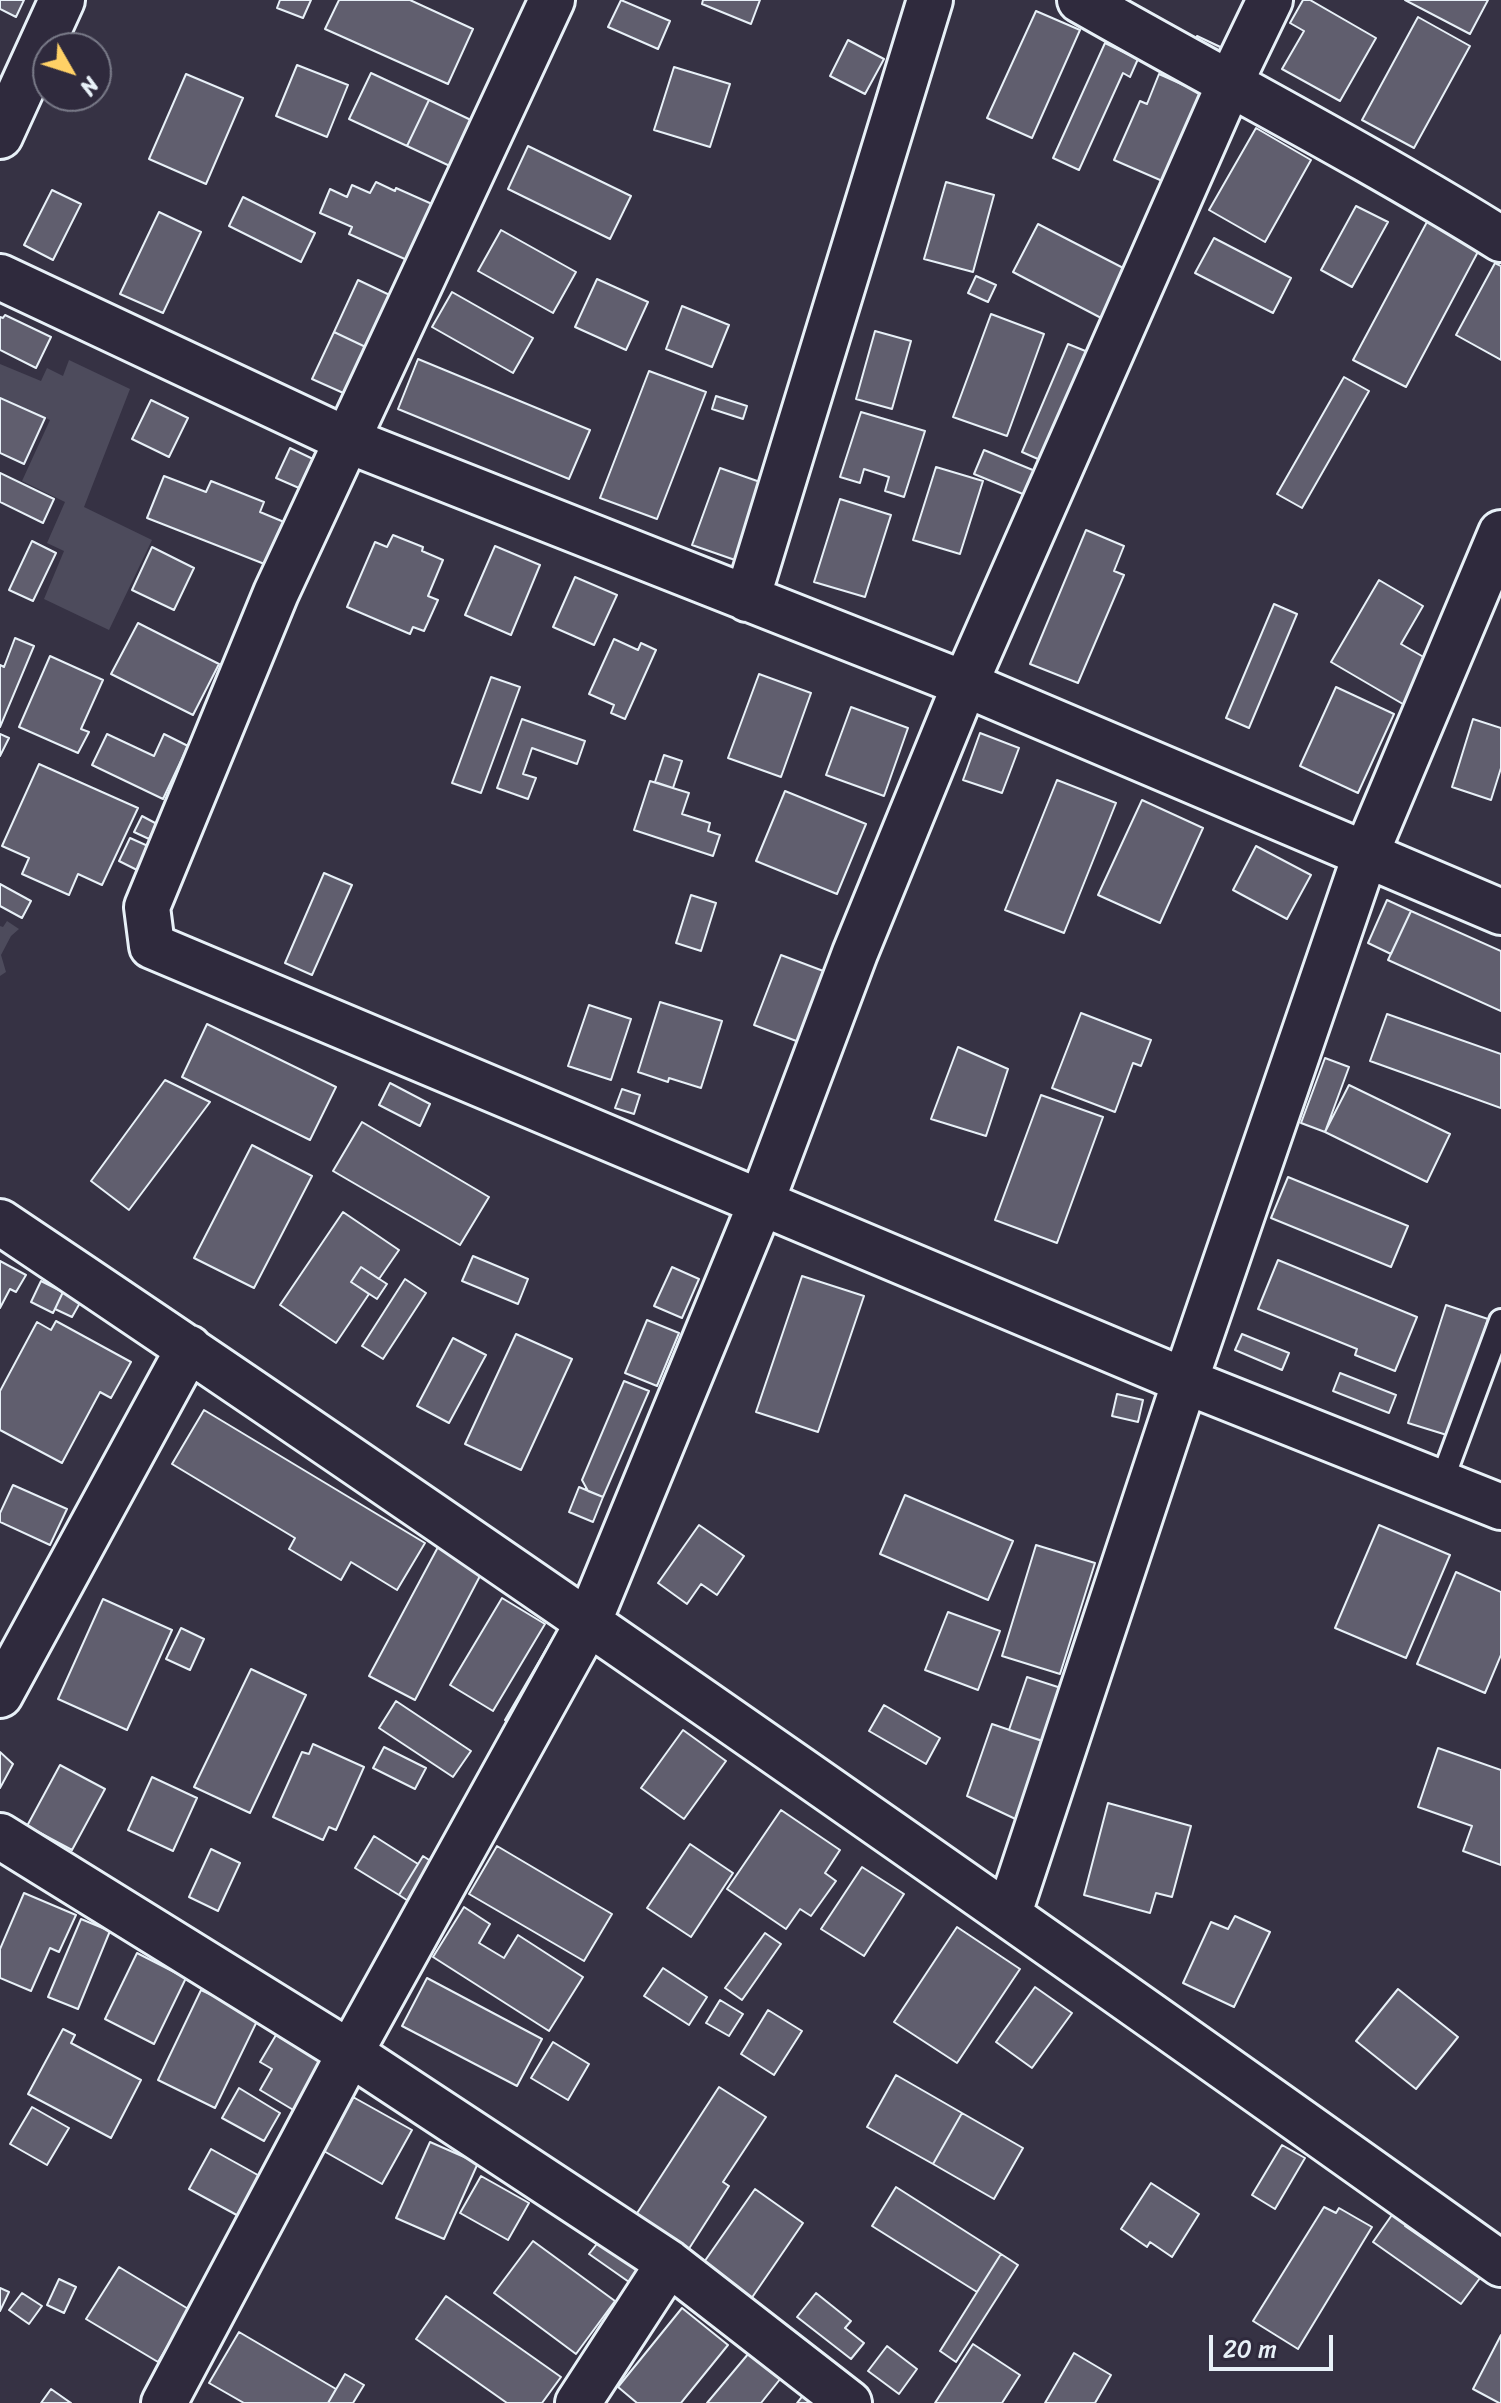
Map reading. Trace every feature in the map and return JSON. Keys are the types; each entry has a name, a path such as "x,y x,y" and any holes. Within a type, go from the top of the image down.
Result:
{"street":[{"path":"0,136 62,0"},
{"path":"552,0 276,593 147,907 152,946 1185,1381 1501,1505"},
{"path":"747,599 930,0"},
{"path":"1080,0 1412,184 1501,239"},
{"path":"164,2403 350,2053 589,1621 761,1203 855,953 965,684 1229,85 1270,0"},
{"path":"0,277 347,440 965,684 1501,912"},
{"path":"1009,1913 1185,1381 1365,856 1501,533"},
{"path":"0,1222 589,1621 1009,1913 1501,2264"},
{"path":"0,1695 189,1348"},
{"path":"0,1836 350,2053 669,2263 849,2403"},
{"path":"578,2403 669,2263"}],"lane":[{"path":"1441,1483 1501,1321"}],"shaded area":[{"path":"69,360 130,389 84,507 152,540 109,630 44,599 64,551 47,543 65,502 22,481 50,420 0,397 0,364 41,381 47,368 63,376"},
{"path":"7,921 19,929 11,936 1,955 6,972 0,976 0,926 3,927"}],"building":[{"path":"0,0 24,0 16,17 0,9"},
{"path":"280,0 311,0 303,18 277,8"},
{"path":"339,0 410,0 473,29 448,84 325,29"},
{"path":"621,0 670,21 658,49 608,27"},
{"path":"703,0 760,0 751,24 702,4"},
{"path":"1303,0 1310,0 1376,38 1340,101 1282,69 1304,31 1290,23"},
{"path":"1405,0 1488,0 1470,34"},
{"path":"1036,11 1080,30 1032,138 987,118"},
{"path":"1418,17 1470,46 1414,148 1362,120"},
{"path":"1197,36 1231,52 1222,72 1189,57"},
{"path":"848,40 884,59 865,94 830,76"},
{"path":"1105,43 1138,59 1130,77 1123,73 1079,170 1053,158"},
{"path":"297,65 348,85 327,137 276,116"},
{"path":"674,67 730,84 710,147 654,130"},
{"path":"371,73 429,100 407,146 349,119"},
{"path":"186,74 243,98 206,184 149,159"},
{"path":"1159,74 1206,95 1167,183 1114,160 1140,101 1147,104"},
{"path":"429,100 473,121 452,167 407,146"},
{"path":"1256,128 1311,160 1265,242 1209,210"},
{"path":"528,146 631,196 610,239 508,189"},
{"path":"376,182 432,204 407,260 349,234 352,227 320,213 330,189 347,197 352,185 370,193"},
{"path":"946,182 994,195 973,272 924,259"},
{"path":"52,190 81,204 53,260 24,245"},
{"path":"243,197 315,233 301,262 229,226"},
{"path":"1356,206 1388,222 1352,287 1321,270"},
{"path":"159,212 201,232 163,313 120,294"},
{"path":"1428,220 1480,248 1406,387 1353,360"},
{"path":"1038,224 1131,272 1105,320 1013,272"},
{"path":"501,230 576,272 553,313 478,271"},
{"path":"1214,238 1291,278 1273,313 1195,273"},
{"path":"1495,263 1501,266 1501,360 1456,335"},
{"path":"976,276 996,285 988,302 968,293"},
{"path":"597,279 648,302 626,350 575,327"},
{"path":"358,280 396,298 372,350 334,332"},
{"path":"452,292 533,338 513,373 432,327"},
{"path":"682,306 729,325 712,367 666,349"},
{"path":"991,314 1044,334 1007,436 953,417"},
{"path":"5,315 51,337 36,368 0,350 0,317"},
{"path":"875,331 911,341 892,409 856,399"},
{"path":"334,332 372,350 350,396 312,379"},
{"path":"1068,344 1093,354 1047,463 1022,452"},
{"path":"418,359 590,430 569,479 398,409"},
{"path":"649,371 706,392 657,519 600,498"},
{"path":"1344,377 1369,391 1302,508 1277,494"},
{"path":"716,396 747,406 743,419 712,409"},
{"path":"0,398 45,418 24,464 0,453"},
{"path":"151,400 188,418 169,457 132,439"},
{"path":"861,412 925,431 904,497 885,491 889,477 864,469 860,483 840,477"},
{"path":"290,448 313,459 299,488 276,478"},
{"path":"984,450 1045,475 1035,499 974,474"},
{"path":"936,467 983,481 960,554 913,540"},
{"path":"720,468 763,483 735,560 692,545"},
{"path":"0,473 54,499 43,523 0,502"},
{"path":"164,476 206,492 211,481 264,502 260,512 284,522 267,565 147,518"},
{"path":"840,499 891,515 865,597 814,582"},
{"path":"1086,530 1124,546 1114,571 1124,575 1078,683 1030,664"},
{"path":"393,535 423,547 422,551 443,560 428,596 438,600 424,631 413,627 410,634 347,607 375,542 387,547"},
{"path":"32,541 56,553 33,601 9,590"},
{"path":"495,546 540,565 511,635 465,615"},
{"path":"152,547 194,568 174,610 132,590"},
{"path":"575,577 617,595 594,645 553,627"},
{"path":"1379,580 1423,606 1401,644 1434,663 1408,707 1331,662"},
{"path":"1274,604 1297,614 1249,728 1226,718"},
{"path":"138,623 219,664 193,715 111,674"},
{"path":"15,638 34,646 0,727 0,665 4,667"},
{"path":"614,639 638,650 641,643 656,650 625,719 611,713 614,705 589,694"},
{"path":"50,656 103,680 81,729 89,732 78,753 19,727"},
{"path":"759,674 811,693 781,777 728,758"},
{"path":"491,677 520,687 481,793 452,783"},
{"path":"1336,687 1394,714 1358,793 1300,766"},
{"path":"851,707 908,728 884,796 826,775"},
{"path":"522,719 585,741 577,764 532,748 523,774 536,778 528,799 497,788"},
{"path":"1473,719 1501,728 1501,768 1491,800 1452,787"},
{"path":"980,733 1019,748 1002,793 963,780"},
{"path":"0,734 9,738 0,756"},
{"path":"107,734 154,756 164,734 188,746 163,799 92,765"},
{"path":"664,755 682,761 673,788 655,782"},
{"path":"39,764 138,808 102,885 78,874 69,895 22,874 29,858 2,846"},
{"path":"1057,780 1116,803 1064,933 1005,910"},
{"path":"650,781 689,793 682,814 710,823 708,831 720,835 713,856 634,830"},
{"path":"785,791 866,824 837,894 756,861"},
{"path":"1142,800 1203,828 1160,923 1098,895"},
{"path":"142,816 157,824 149,839 134,832"},
{"path":"130,838 148,846 137,870 119,861"},
{"path":"1256,846 1311,875 1287,919 1233,890"},
{"path":"324,873 352,885 312,975 285,963"},
{"path":"0,884 31,901 22,918 0,906"},
{"path":"691,895 716,903 701,951 676,943"},
{"path":"1387,900 1411,911 1391,954 1368,943"},
{"path":"1411,911 1501,951 1501,1011 1388,960"},
{"path":"781,955 826,972 799,1042 754,1025"},
{"path":"660,1002 722,1021 701,1088 638,1072"},
{"path":"589,1005 631,1019 611,1080 568,1066"},
{"path":"1081,1013 1151,1040 1141,1066 1133,1063 1115,1112 1052,1088"},
{"path":"1387,1014 1501,1054 1501,1108 1370,1061"},
{"path":"207,1024 336,1087 310,1140 182,1077"},
{"path":"958,1047 1008,1069 986,1136 931,1119"},
{"path":"1325,1058 1349,1067 1325,1132 1301,1123"},
{"path":"165,1080 210,1102 129,1210 91,1181"},
{"path":"390,1083 430,1104 420,1126 379,1105"},
{"path":"1349,1085 1450,1134 1427,1182 1325,1132"},
{"path":"622,1089 640,1095 634,1114 615,1108"},
{"path":"1041,1095 1103,1117 1057,1243 995,1220"},
{"path":"362,1122 489,1197 460,1245 333,1171"},
{"path":"252,1145 312,1176 254,1288 194,1258"},
{"path":"1288,1177 1408,1226 1391,1267 1271,1218"},
{"path":"343,1212 399,1250 379,1279 361,1267 351,1282 369,1294 336,1343 280,1305"},
{"path":"473,1256 528,1279 518,1304 462,1281"},
{"path":"1278,1260 1417,1317 1395,1371 1355,1355 1357,1349 1258,1309"},
{"path":"0,1261 26,1275 16,1292 10,1289 0,1308"},
{"path":"361,1267 387,1284 377,1299 351,1282"},
{"path":"672,1267 699,1279 682,1318 654,1306"},
{"path":"802,1276 864,1296 818,1432 756,1412"},
{"path":"405,1279 426,1293 383,1359 362,1346"},
{"path":"41,1281 63,1292 53,1313 31,1302"},
{"path":"63,1292 81,1301 72,1317 55,1309"},
{"path":"1446,1305 1488,1319 1450,1436 1408,1423"},
{"path":"647,1320 679,1333 657,1386 625,1373"},
{"path":"56,1321 131,1362 111,1398 100,1392 62,1463 0,1430 0,1391 37,1322 51,1330"},
{"path":"516,1334 572,1359 521,1470 465,1444"},
{"path":"1242,1334 1289,1353 1282,1370 1235,1350"},
{"path":"453,1338 486,1355 449,1423 417,1406"},
{"path":"1340,1373 1396,1395 1389,1413 1333,1391"},
{"path":"624,1381 649,1391 603,1497 588,1491 582,1480"},
{"path":"1117,1394 1143,1400 1138,1422 1112,1416"},
{"path":"204,1410 425,1543 397,1590 351,1562 341,1580 289,1549 295,1538 172,1464"},
{"path":"13,1485 67,1509 50,1545 0,1522 0,1513"},
{"path":"579,1487 603,1497 593,1522 569,1512"},
{"path":"905,1495 1013,1541 988,1600 880,1554"},
{"path":"699,1525 744,1556 717,1595 701,1584 687,1604 658,1583"},
{"path":"1379,1525 1450,1555 1406,1658 1335,1628"},
{"path":"1036,1545 1095,1563 1060,1674 1002,1656"},
{"path":"438,1547 480,1576 415,1700 369,1676"},
{"path":"1456,1572 1501,1592 1501,1655 1485,1693 1417,1664"},
{"path":"502,1598 545,1624 493,1711 450,1685"},
{"path":"103,1599 172,1630 127,1730 58,1699"},
{"path":"948,1612 1000,1631 978,1690 925,1670"},
{"path":"181,1628 204,1639 190,1670 166,1659"},
{"path":"555,1634 567,1642 518,1727 505,1720"},
{"path":"251,1669 306,1695 250,1813 194,1787"},
{"path":"1027,1677 1064,1689 1046,1742 1009,1730"},
{"path":"396,1701 471,1751 453,1777 379,1728"},
{"path":"884,1705 940,1738 926,1764 869,1731"},
{"path":"992,1724 1051,1744 1026,1824 967,1796"},
{"path":"683,1730 726,1761 684,1819 641,1788"},
{"path":"313,1744 364,1767 336,1830 329,1827 323,1840 273,1817 302,1752 309,1754"},
{"path":"384,1747 426,1768 415,1789 373,1768"},
{"path":"1438,1748 1501,1770 1501,1865 1463,1851 1472,1826 1418,1807"},
{"path":"0,1752 13,1764 0,1788"},
{"path":"60,1765 105,1789 72,1850 27,1826"},
{"path":"152,1777 197,1798 173,1851 128,1830"},
{"path":"1108,1803 1191,1826 1172,1897 1156,1893 1150,1913 1084,1895"},
{"path":"781,1810 840,1850 825,1873 836,1881 811,1916 800,1909 786,1929 727,1889"},
{"path":"374,1836 418,1864 399,1895 355,1868"},
{"path":"690,1844 733,1873 691,1937 647,1908"},
{"path":"497,1846 612,1914 584,1961 469,1894"},
{"path":"211,1849 240,1863 218,1911 189,1897"},
{"path":"423,1856 440,1867 416,1906 399,1895"},
{"path":"862,1867 904,1894 864,1956 821,1929"},
{"path":"24,1893 76,1915 59,1952 50,1948 31,1991 0,1978 0,1949"},
{"path":"464,1907 490,1924 479,1943 504,1958 518,1935 583,1977 549,2031 433,1957"},
{"path":"1235,1916 1270,1932 1234,2007 1183,1983 1211,1922 1228,1929"},
{"path":"81,1919 110,1931 78,2009 48,1997"},
{"path":"957,1927 1020,1969 957,2063 894,2022"},
{"path":"765,1933 781,1944 742,2000 725,1988"},
{"path":"137,1953 186,1978 154,2044 105,2019"},
{"path":"663,1968 707,1997 689,2025 644,1996"},
{"path":"427,1978 542,2039 517,2086 402,2026"},
{"path":"1035,1987 1072,2013 1032,2068 996,2042"},
{"path":"1398,1989 1458,2037 1416,2089 1356,2041"},
{"path":"201,1990 259,2017 215,2108 158,2080"},
{"path":"720,2000 743,2014 729,2036 706,2023"},
{"path":"768,2010 802,2031 774,2075 741,2054"},
{"path":"63,2029 75,2035 71,2043 141,2080 111,2138 28,2094"},
{"path":"276,2035 323,2063 295,2111 260,2090 272,2069 260,2062"},
{"path":"553,2042 589,2064 568,2100 531,2078"},
{"path":"896,2075 962,2113 933,2164 867,2127"},
{"path":"719,2087 766,2117 723,2182 729,2186 683,2258 630,2224"},
{"path":"239,2088 280,2113 264,2141 222,2118"},
{"path":"353,2097 412,2130 382,2184 322,2150"},
{"path":"32,2107 69,2128 47,2165 10,2144"},
{"path":"962,2113 1023,2148 994,2199 933,2164"},
{"path":"430,2142 478,2163 444,2239 396,2218"},
{"path":"1282,2145 1305,2158 1275,2209 1252,2195"},
{"path":"211,2149 265,2179 244,2219 189,2189"},
{"path":"481,2176 529,2203 508,2240 460,2213"},
{"path":"1151,2183 1199,2214 1172,2257 1150,2242 1147,2247 1121,2229"},
{"path":"896,2187 1001,2254 977,2292 872,2226"},
{"path":"755,2189 803,2223 751,2299 702,2265"},
{"path":"1324,2207 1336,2213 1339,2208 1372,2227 1298,2349 1253,2321"},
{"path":"1394,2212 1407,2221 1405,2226 1480,2278 1461,2304 1373,2242"},
{"path":"603,2236 642,2264 629,2282 589,2254"},
{"path":"533,2241 615,2301 576,2354 494,2293"},
{"path":"1001,2254 1018,2265 956,2362 940,2351"},
{"path":"119,2267 190,2310 158,2362 86,2319"},
{"path":"59,2279 76,2287 64,2313 47,2305"},
{"path":"0,2288 9,2292 0,2311"},
{"path":"22,2293 42,2306 29,2324 9,2310"},
{"path":"816,2293 851,2321 845,2328 864,2343 851,2359 797,2317"},
{"path":"446,2296 561,2377 542,2403 507,2403 416,2339"},
{"path":"682,2308 728,2345 681,2403 637,2403 618,2387"},
{"path":"239,2332 336,2389 328,2403 244,2403 209,2383"},
{"path":"1501,2335 1501,2403 1499,2403 1473,2389"},
{"path":"973,2344 1020,2375 1002,2403 935,2403"},
{"path":"887,2346 917,2369 899,2394 868,2371"},
{"path":"754,2347 785,2373 761,2403 707,2403"},
{"path":"1074,2353 1111,2375 1095,2403 1045,2403"},
{"path":"345,2374 364,2385 353,2403 328,2403"},
{"path":"51,2389 71,2403 41,2403"},
{"path":"808,2389 825,2403 797,2403"}]}
